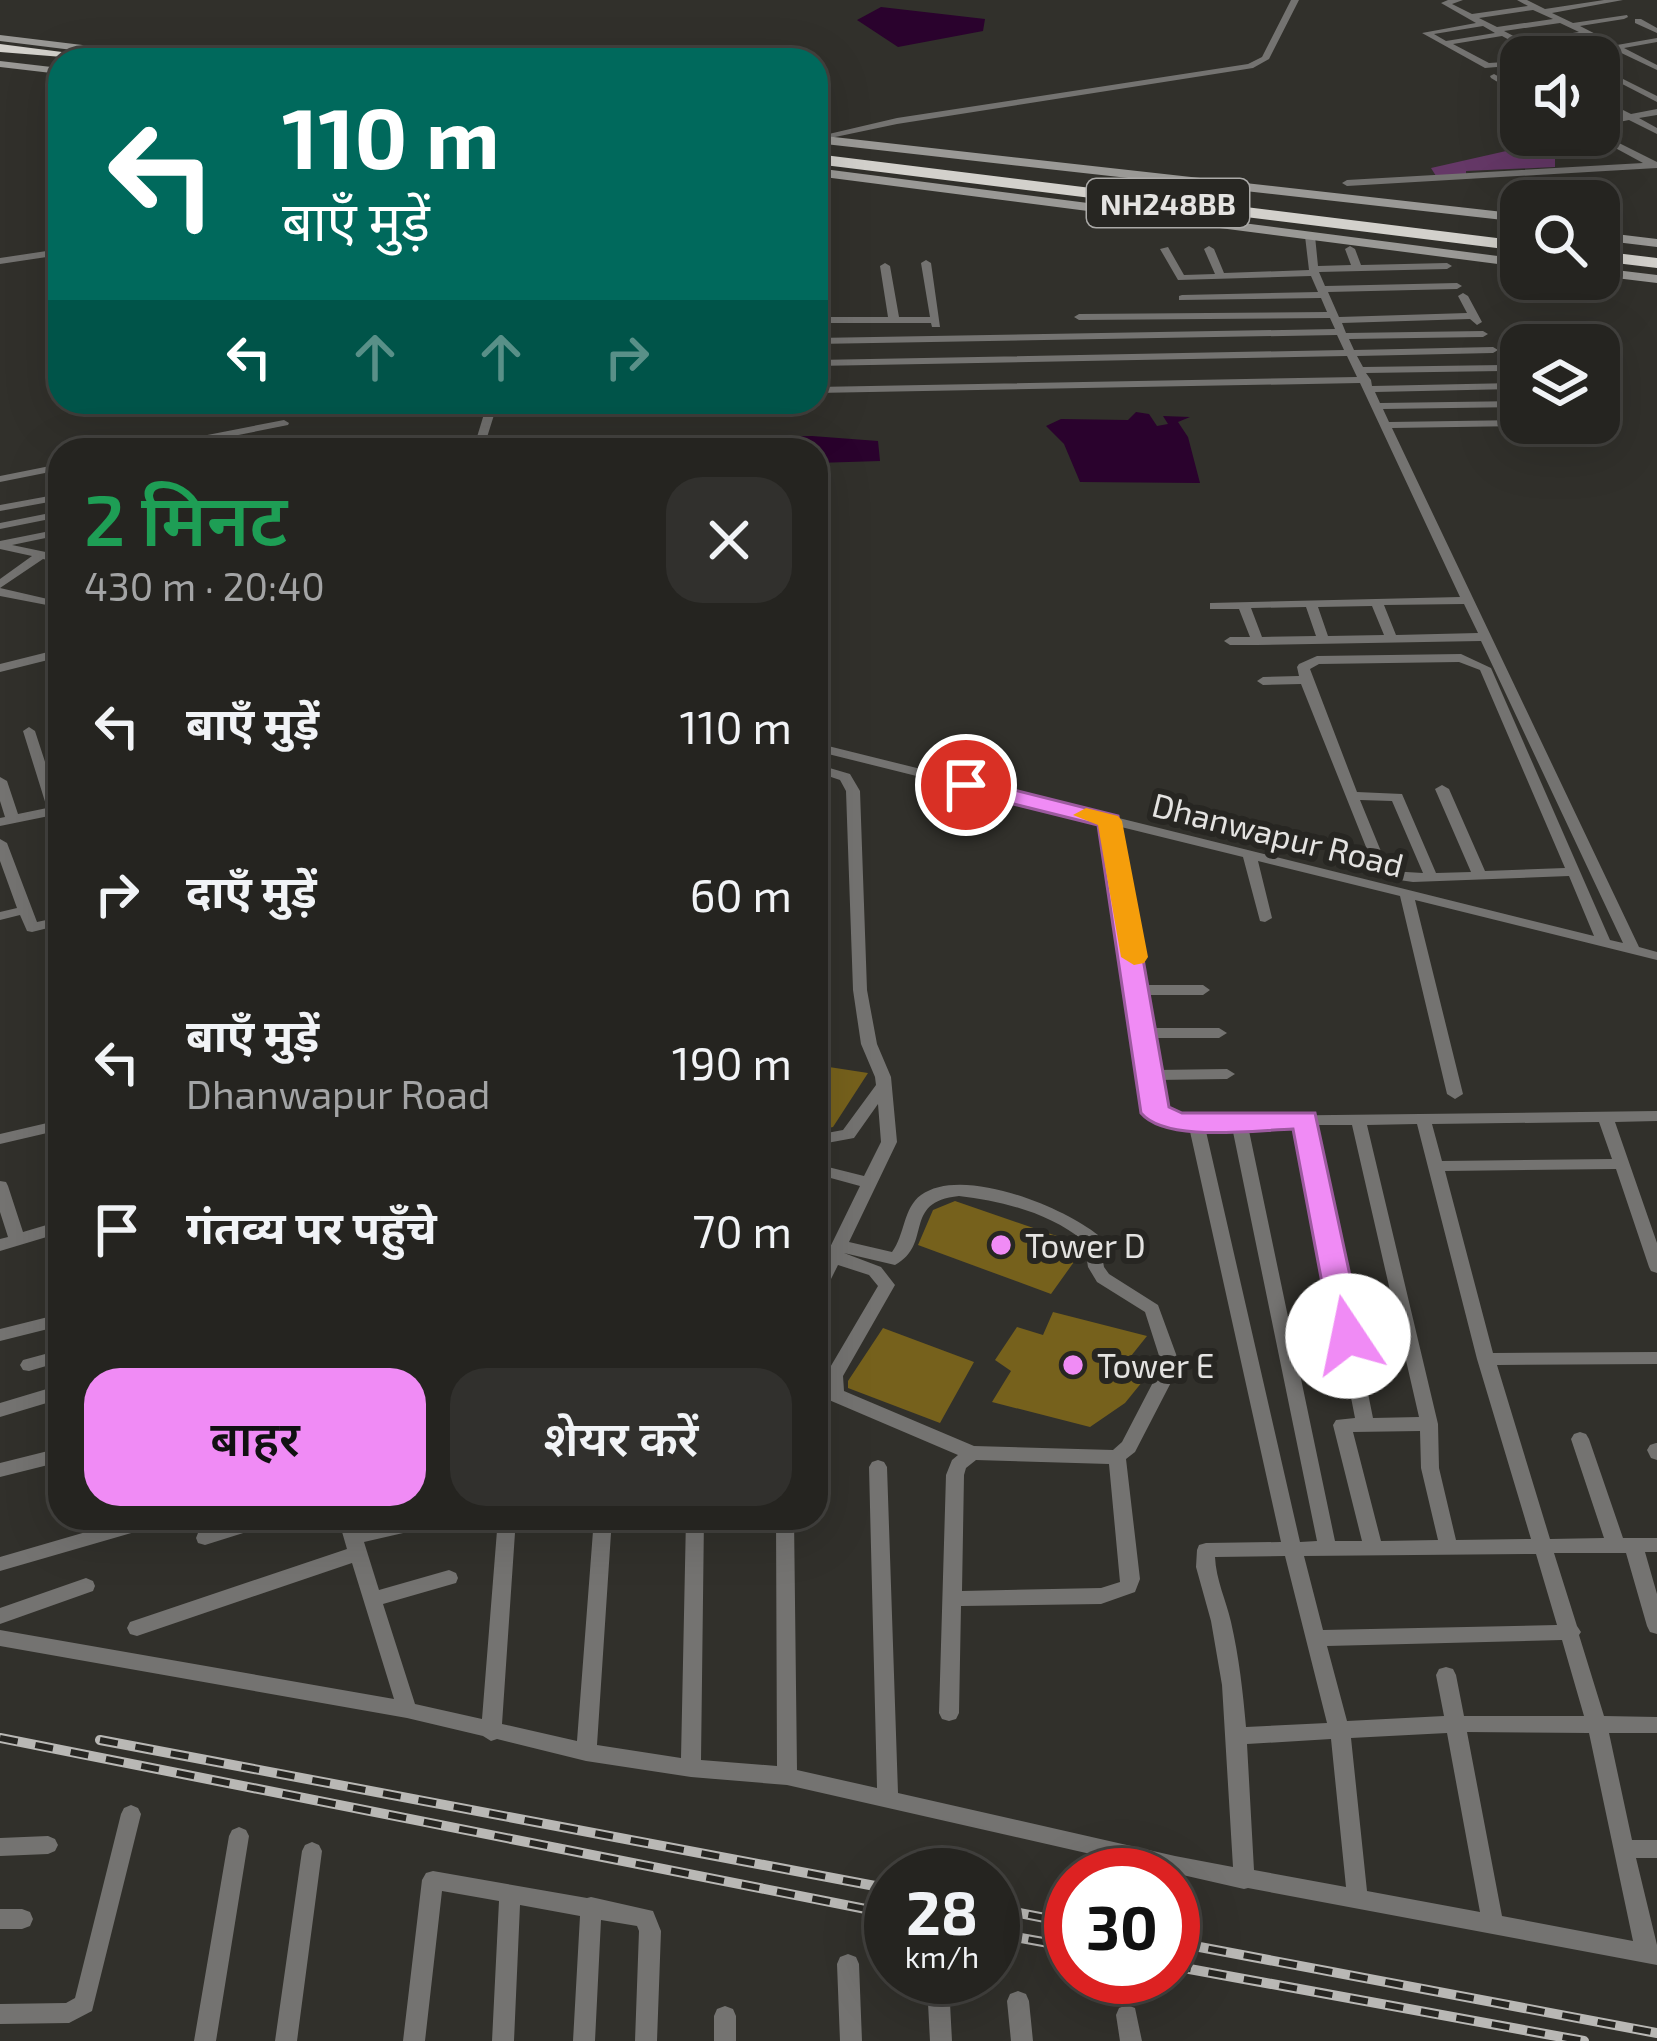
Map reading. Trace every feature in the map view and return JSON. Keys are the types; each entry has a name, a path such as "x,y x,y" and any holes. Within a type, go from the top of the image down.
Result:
{"highway":[{"path":"0,43 48,52"},
{"path":"0,61 48,67"},
{"name":"NH248BB","path":"828,149 1500,224"},
{"name":"NH248BB","path":"828,167 1500,251"},
{"path":"1648,250 1657,270"}],"street":[{"path":"828,137 897,121 1250,66 1265,59 1295,0"},
{"path":"1459,0 1445,3 1507,36"},
{"path":"1521,0 1594,36"},
{"path":"1471,17 1619,0"},
{"path":"1573,26 1624,17"},
{"path":"1446,43 1561,20"},
{"path":"1638,21 1657,36"},
{"path":"1484,24 1426,33 1488,66 1500,65"},
{"path":"1570,36 1588,33"},
{"path":"1620,46 1657,36"},
{"path":"0,43 48,49"},
{"path":"0,43 53,48"},
{"path":"1620,49 1657,68"},
{"path":"0,74 48,80"},
{"path":"1493,76 1500,80"},
{"path":"1620,80 1657,99"},
{"path":"1620,95 1657,88"},
{"path":"1620,111 1657,131"},
{"path":"1620,118 1657,112"},
{"path":"828,141 1500,223"},
{"path":"1620,147 1655,165"},
{"path":"1347,183 1655,165"},
{"path":"828,168 1310,236 1500,252"},
{"path":"1620,234 1657,233"},
{"path":"1310,236 1314,271 1633,949"},
{"path":"1350,248 1357,268"},
{"path":"1165,249 1180,278 1448,266"},
{"path":"1209,249 1221,277"},
{"path":"0,262 48,254"},
{"path":"1395,254 1402,267"},
{"path":"926,263 938,340"},
{"path":"885,266 894,320"},
{"path":"1620,266 1657,270"},
{"path":"1182,298 1460,291 1500,363"},
{"path":"828,341 1339,326 1474,316"},
{"path":"1079,317 1484,334"},
{"path":"828,320 935,320"},
{"path":"828,363 1493,350"},
{"path":"828,389 1365,380 1500,368"},
{"path":"1365,380 1500,394"},
{"path":"1378,406 1500,397"},
{"path":"210,438 284,423"},
{"path":"1387,425 1500,423"},
{"path":"0,478 48,469"},
{"path":"0,508 48,498"},
{"path":"0,526 48,516"},
{"path":"0,545 48,535"},
{"path":"0,545 48,557"},
{"path":"0,589 40,555"},
{"path":"0,589 48,603"},
{"path":"1214,605 1469,600"},
{"path":"1377,602 1392,639"},
{"path":"1311,604 1323,640"},
{"path":"1244,605 1257,641"},
{"path":"1230,641 1486,638"},
{"path":"0,668 48,656"},
{"path":"1413,888 1378,867 1306,680 1303,667 1317,660 1461,658 1479,663 1489,674 1604,942"},
{"path":"1263,681 1306,680"},
{"path":"29,731 48,791"},
{"name":"Dhanwapur Road","path":"828,750 1250,856 1413,888 1657,956"},
{"path":"828,772 845,777 853,791 860,990 868,1044 883,1086 889,1142 828,1268"},
{"path":"0,782 7,820 48,822"},
{"path":"1442,789 1480,876"},
{"path":"1351,796 1397,796 1431,878"},
{"path":"1109,821 1160,1118 1657,1116"},
{"path":"0,843 32,928 48,924"},
{"path":"1250,856 1265,918"},
{"path":"1413,888 1431,878 1574,872"},
{"path":"1413,888 1455,1094"},
{"path":"0,916 25,910"},
{"path":"1138,990 1203,990"},
{"path":"1144,1033 1219,1033"},
{"path":"1150,1075 1227,1074"},
{"path":"828,1137 848,1134 883,1086"},
{"path":"1605,1115 1657,1267"},
{"path":"0,1638 407,1710 586,1752 787,1776 1244,1880 1357,1896 1652,1953 1598,1725 1486,1359 1423,1118"},
{"path":"1305,1119 1365,1423"},
{"path":"1358,1119 1429,1424 1430,1468 1448,1545"},
{"path":"1239,1120 1327,1547"},
{"path":"1196,1121 1292,1547 1340,1733 1357,1896"},
{"path":"0,1139 48,1128"},
{"path":"1437,1166 1621,1165"},
{"path":"828,1172 869,1183"},
{"path":"0,1186 8,1242 48,1230"},
{"path":"945,1190 1054,1213 1092,1239 1096,1267 1103,1278 1152,1309 1161,1324 1171,1365 1130,1447 1118,1456 972,1453 835,1395 834,1376 887,1285 875,1271 836,1251 895,1258 904,1252 919,1206 945,1190"},
{"path":"0,1335 48,1323"},
{"path":"1486,1359 1657,1358"},
{"path":"29,1365 48,1360"},
{"path":"0,1410 48,1396"},
{"path":"1373,1546 1341,1430 1348,1423 1429,1424"},
{"path":"1580,1439 1657,1626"},
{"path":"950,1713 955,1475 958,1465 972,1453"},
{"path":"951,1599 1101,1596 1128,1587 1131,1579 1118,1456"},
{"path":"0,1470 48,1458"},
{"path":"878,1467 888,1798"},
{"path":"0,1564 118,1530"},
{"path":"205,1538 230,1530"},
{"path":"490,1733 506,1530"},
{"path":"586,1752 602,1530"},
{"path":"691,1768 695,1530"},
{"path":"785,1530 787,1776"},
{"path":"136,1628 352,1536 407,1710"},
{"path":"1244,1880 1235,1736 1221,1622 1204,1554 1216,1546 1657,1545"},
{"path":"371,1600 449,1578"},
{"path":"0,1616 86,1586"},
{"path":"1318,1637 1571,1632"},
{"path":"1446,1675 1492,1922"},
{"path":"1235,1736 1454,1724 1657,1725"},
{"path":"0,2014 69,2013 84,2004 131,1814"},
{"path":"206,2041 239,1836"},
{"path":"0,1846 48,1845"},
{"path":"1626,1849 1657,1849"},
{"path":"286,2041 312,1851"},
{"path":"414,2041 433,1880 636,1914 650,1924 646,2041"},
{"path":"503,2041 510,1893"},
{"path":"584,2041 590,1906"},
{"path":"848,1964 851,2041"},
{"path":"939,2004 941,2041"},
{"path":"1018,2004 1022,2041"},
{"path":"1127,2015 1131,2041"},
{"path":"725,2016 725,2041"}],"shaded area":[{"path":"881,7 985,19 983,31 898,47 857,20"},
{"path":"1500,152 1555,158 1555,167 1466,171 1466,176 1436,176 1431,168"},
{"path":"1136,412 1149,414 1157,426 1168,424 1163,416 1190,417 1178,422 1188,437 1200,483 1080,482 1064,444 1046,426 1061,419 1128,420"},
{"path":"812,436 878,441 880,461 828,463 828,438 738,438"}],"building":[{"path":"828,1067 868,1073 828,1128"},
{"name":"Tower D","path":"955,1201 1080,1244 1081,1252 1051,1294 918,1245 933,1210"},
{"name":"Tower E","path":"1053,1312 1147,1336 1131,1356 1151,1371 1125,1403 1090,1427 992,1402 1011,1371 995,1360 1017,1327 1043,1335"},
{"path":"883,1328 974,1362 940,1423 848,1388"}],"railway":[{"path":"0,1738 864,1909"},
{"path":"100,1740 864,1884"},
{"path":"1020,1913 1044,1918"},
{"path":"1020,1938 1044,1942"},
{"path":"1200,1947 1657,2033"},
{"path":"1200,1971 1584,2041"}],"slow traffic":[{"path":"1086,815 1109,821 1134,957"}],"place":[{"name":"Tower D","path":"1001,1245"},
{"name":"Tower E","path":"1073,1365"}],"route":[{"path":"966,785 1109,821 1122,908 1133,946 1156,1113 1166,1121 1179,1122 1305,1119 1348,1336"}]}
